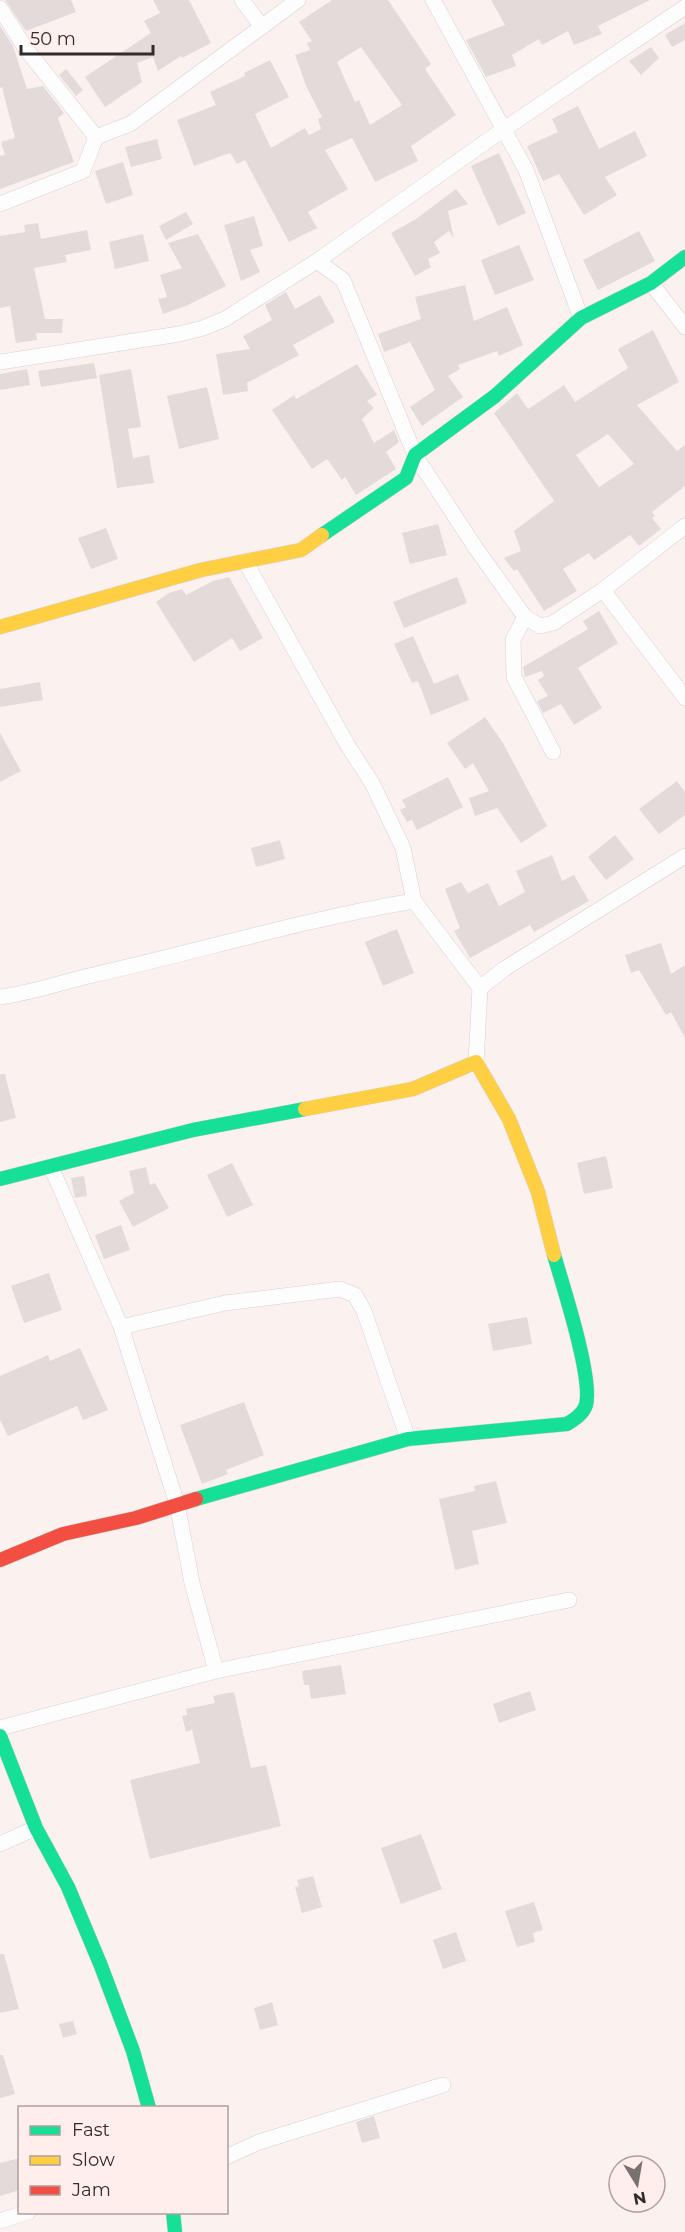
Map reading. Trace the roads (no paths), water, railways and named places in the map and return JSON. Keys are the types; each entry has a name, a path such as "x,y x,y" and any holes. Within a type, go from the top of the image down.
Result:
{"street":[{"path":"242,0 262,27"},
{"path":"0,204 83,171 96,137 130,124 298,0"},
{"path":"433,0 504,129 534,189 581,318"},
{"path":"0,362 203,328 225,319 317,261 504,129 685,7"},
{"path":"0,8 26,49 96,137"},
{"path":"0,627 135,591 201,570 301,550 360,507 406,478 416,455 495,396 581,318 651,283 685,257"},
{"path":"317,261 343,280 416,455 475,547 525,617 540,626 553,623 603,590 685,526"},
{"path":"651,283 685,327"},
{"path":"0,1560 63,1534 136,1518 177,1504 408,1439 567,1424 581,1417 587,1404 588,1383 584,1359 538,1192 509,1119 476,1062 480,987 414,901 403,848 372,783 348,746 244,561"},
{"path":"603,590 685,698"},
{"path":"525,617 513,640 514,677 553,752"},
{"path":"480,987 504,969 685,856"},
{"path":"0,997 18,995 141,966 239,938 414,901"},
{"path":"0,1179 193,1131 413,1089 476,1062"},
{"path":"51,1167 121,1328 177,1504 192,1583 216,1671"},
{"path":"121,1328 225,1304 340,1289 354,1295 364,1311 408,1439"},
{"path":"0,1728 216,1671 569,1600"},
{"path":"0,1736 36,1828 68,1887 101,1966 134,2051 148,2106"},
{"path":"0,1845 36,1828"},
{"path":"228,2156 259,2142 443,2085"},
{"path":"0,2221 22,2214"},
{"path":"173,2214 175,2232"}]}
